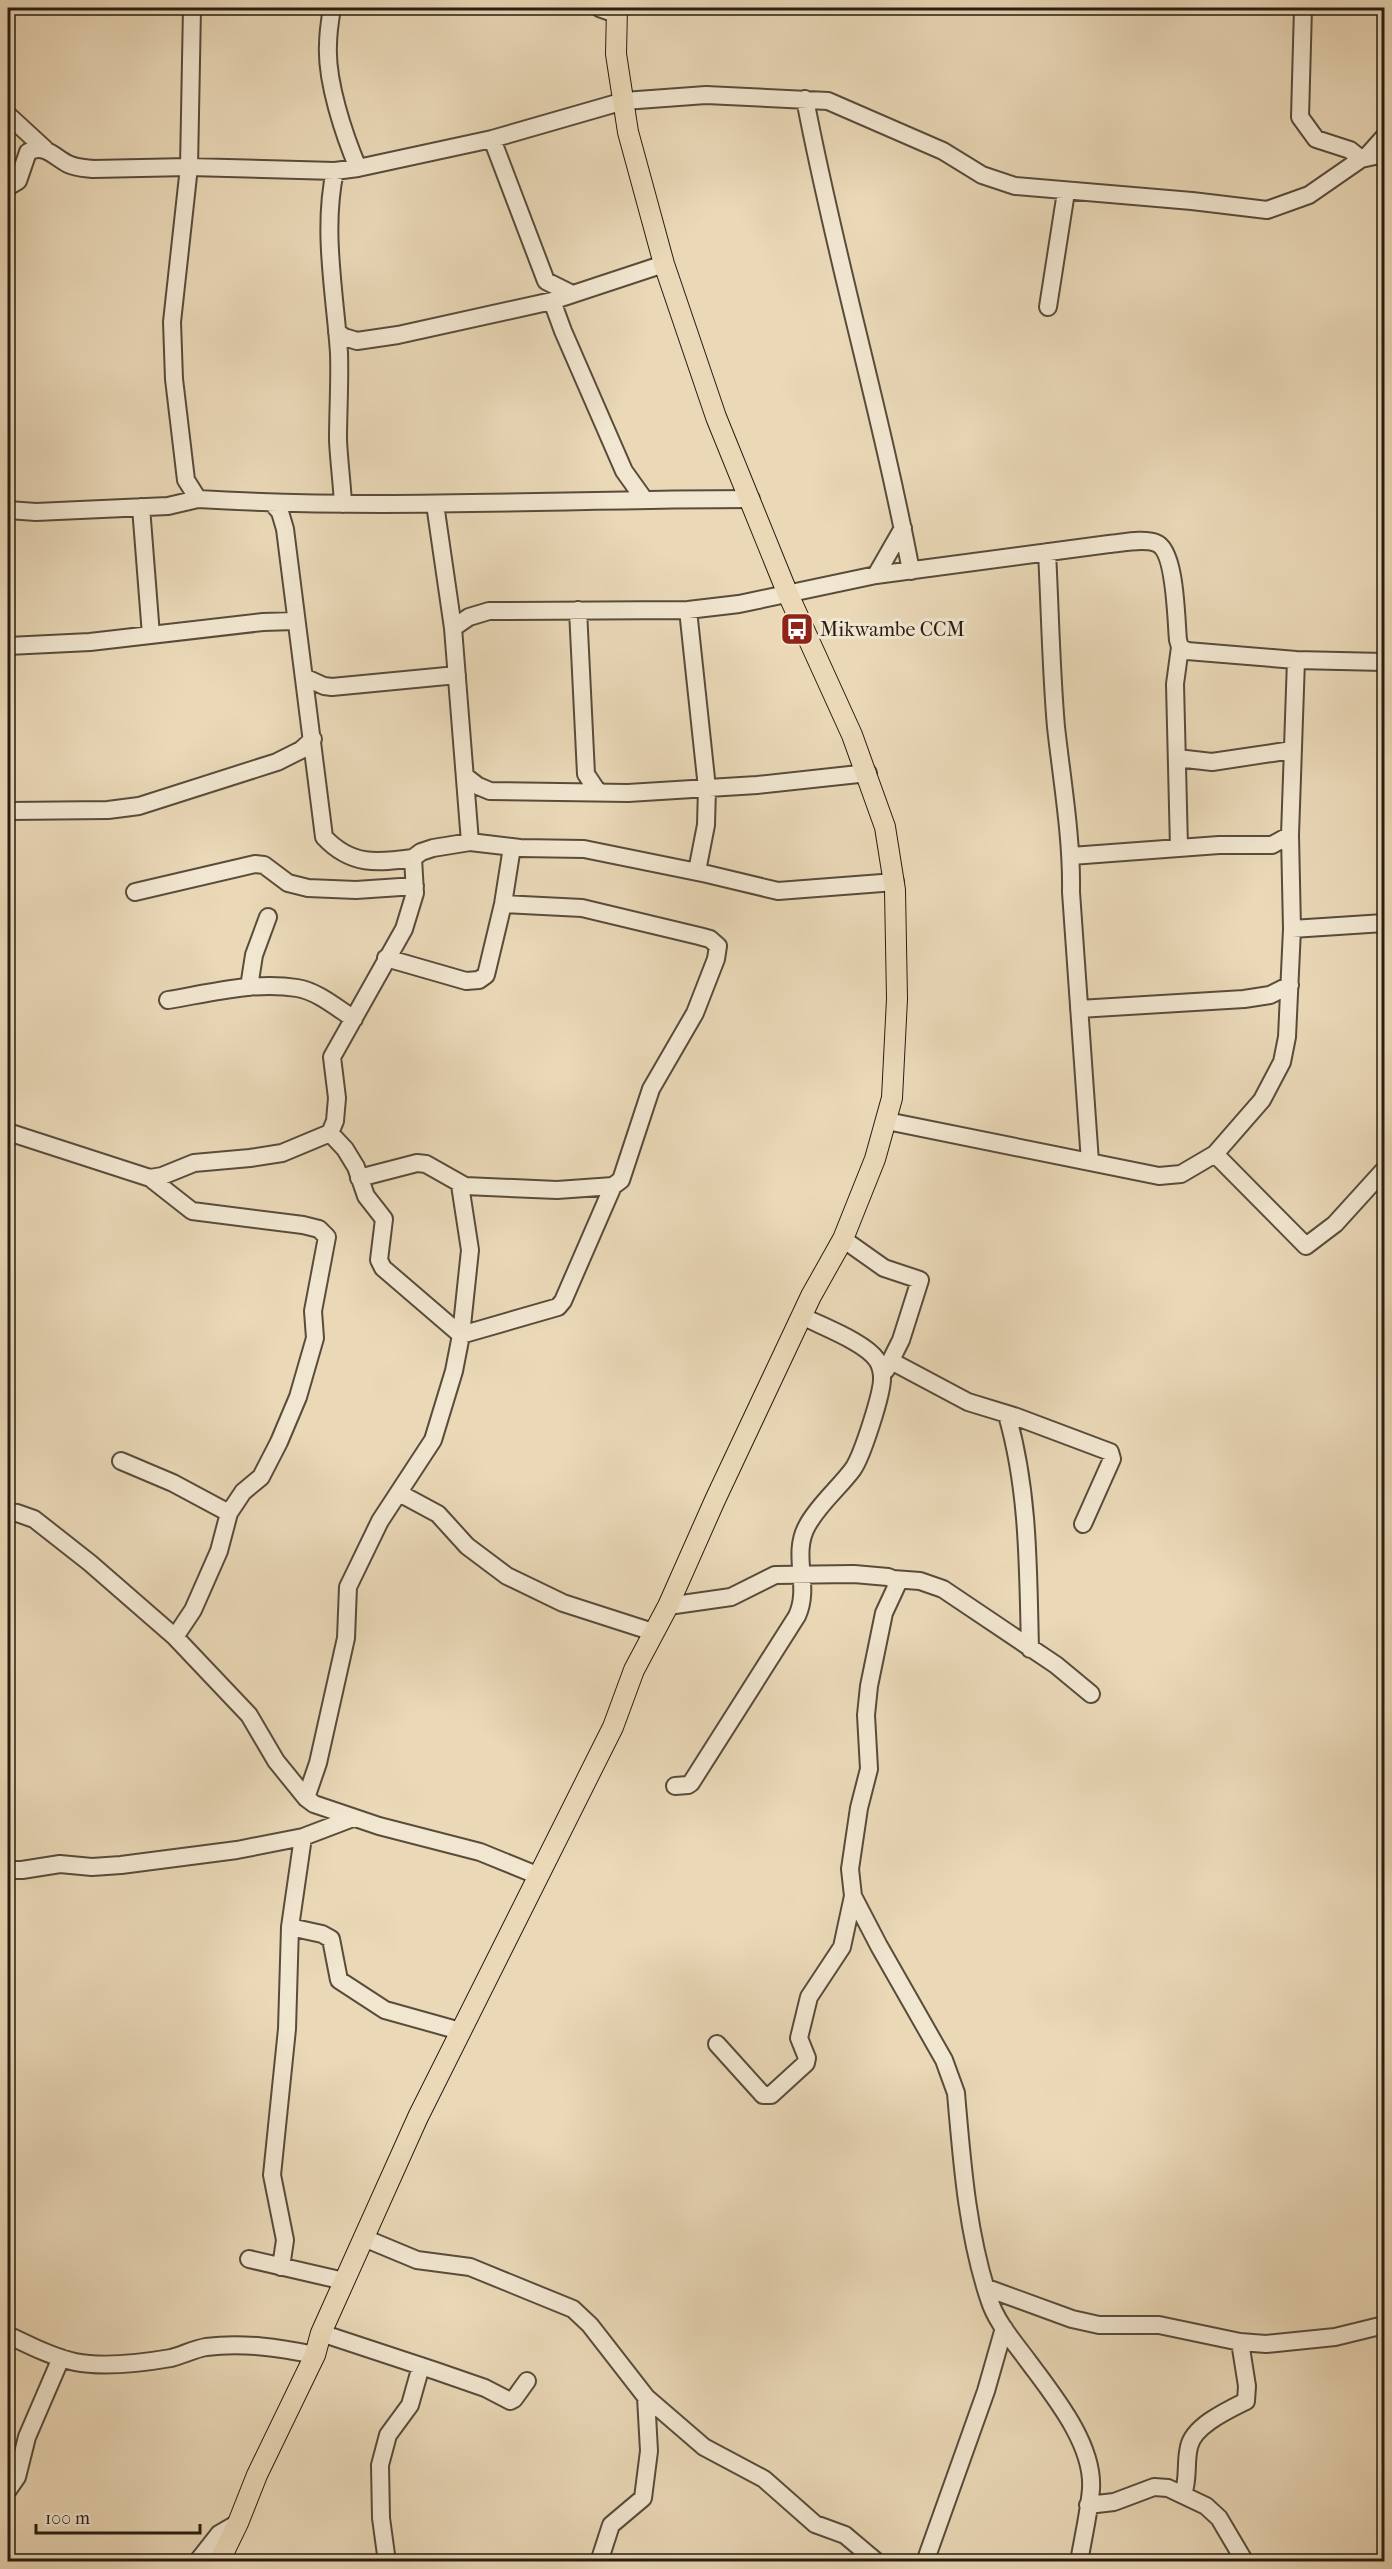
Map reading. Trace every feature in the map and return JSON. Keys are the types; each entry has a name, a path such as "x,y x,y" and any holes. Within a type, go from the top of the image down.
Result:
{"main road":[{"path":"219,2562 238,2523 257,2475 315,2355 321,2333 418,2117 613,1727 634,1670 652,1632 668,1606 802,1316 843,1239 875,1159 887,1121 896,1049 895,882 885,827 868,773 787,592 716,417 664,264 628,132 611,10"}],"street":[{"path":"192,8 189,167 172,322 174,379 186,480 198,499"},
{"path":"332,8 327,46 330,73 346,141 358,168"},
{"path":"1303,8 1300,117 1316,139 1350,150 1364,158 1384,154"},
{"path":"8,115 45,149 78,167 335,171 492,139 624,101 706,95 805,99 828,101 867,117 943,151 982,175 1015,186 1192,201 1267,210 1309,195 1364,158 1384,137"},
{"path":"805,99 820,180 903,528 911,571"},
{"path":"492,139 546,281 570,293"},
{"path":"8,187 18,181 28,152 35,148 45,149"},
{"path":"335,171 329,201 334,321 339,356 339,441 343,504"},
{"path":"1048,307 1066,192"},
{"path":"337,332 357,341 398,335 552,301 570,293 664,264"},
{"path":"552,301 624,471 644,499"},
{"path":"339,356 357,341"},
{"path":"8,510 36,512 168,506 198,499 273,504 435,504 750,499"},
{"path":"273,504 280,512 285,529 324,837 332,845 363,862 413,858 433,848 470,842 513,847 584,849 697,871 778,891 895,882"},
{"path":"435,504 453,628 470,842"},
{"path":"141,507 151,635"},
{"path":"876,574 903,528"},
{"path":"453,628 469,617 489,611 688,610 739,604 876,574 1109,544 1156,543 1163,548 1168,559 1180,647 1175,684 1179,848"},
{"path":"1047,552 1055,714 1065,822 1071,856 1071,892 1090,1162"},
{"path":"578,610 586,774 598,792"},
{"path":"688,610 707,788 706,825 697,871"},
{"path":"8,646 90,642 263,622 295,621"},
{"path":"1180,647 1187,651 1207,654 1296,660 1384,662"},
{"path":"887,1121 1159,1176 1181,1174 1215,1154 1262,1100 1282,1062 1287,1037 1292,928 1289,858 1296,660"},
{"path":"304,676 324,686 457,675"},
{"path":"308,705 324,686"},
{"path":"8,811 108,810 147,804 277,762 301,750 313,739"},
{"path":"1177,758 1212,762 1292,750"},
{"path":"465,776 478,786 490,791 598,792 707,788 868,773"},
{"path":"468,804 490,791"},
{"path":"1071,856 1179,848 1272,845 1290,835"},
{"path":"1272,845 1289,858"},
{"path":"386,958 458,979 479,980 486,975 503,904 513,847"},
{"path":"150,1178 205,1161 282,1153 330,1133 335,1121 337,1098 332,1057 404,928 413,901 415,886 413,858"},
{"path":"135,892 255,864 264,865 288,883 308,888 356,890 415,886"},
{"path":"461,1335 558,1307 563,1301 613,1186 621,1180 651,1089 695,1013 716,959 717,946 710,939 699,936 604,912 562,906 503,904"},
{"path":"249,987 254,956 268,917"},
{"path":"1292,928 1384,923"},
{"path":"1079,1009 1244,999 1270,995 1290,985"},
{"path":"168,1000 249,987 298,988 311,993 354,1019"},
{"path":"8,1132 150,1178 192,1211 303,1225 323,1231 327,1237 313,1311 315,1338 298,1397 261,1477 243,1492 229,1513 219,1551 193,1610 175,1637"},
{"path":"330,1133 345,1149 366,1196 384,1219 381,1264 461,1335"},
{"path":"1215,1154 1306,1246 1335,1224 1384,1170"},
{"path":"359,1178 417,1163 429,1166 460,1185 557,1190 613,1186"},
{"path":"306,1798 318,1763 346,1638 348,1587 380,1521 433,1440 454,1371 461,1335 470,1243 460,1185"},
{"path":"675,1786 691,1783 797,1616 801,1604 803,1575 799,1549 805,1530 855,1464 870,1426 882,1378 901,1340 920,1280 884,1268 843,1239"},
{"path":"802,1316 861,1346 878,1361 882,1378"},
{"path":"891,1361 968,1402 1017,1417 1110,1452 1112,1459 1083,1524"},
{"path":"1007,1415 1014,1441 1028,1528 1030,1649"},
{"path":"121,1461 173,1483 229,1513"},
{"path":"399,1493 438,1514 467,1546 507,1576 563,1603 652,1632"},
{"path":"8,1512 34,1519 90,1563 175,1637 249,1715 276,1761 306,1798 317,1806 480,1852 539,1876"},
{"path":"668,1606 731,1597 775,1575 854,1574 920,1581 943,1589 1056,1665 1091,1694"},
{"path":"717,2044 763,2094 771,2095 806,2063 807,2058 799,2038 809,1997 842,1947 853,1896 851,1851 869,1763 866,1715 869,1686 884,1613 896,1590 897,1585 893,1579"},
{"path":"8,1870 60,1864 92,1867 121,1865 237,1850 303,1837 353,1818"},
{"path":"281,2267 284,2236 272,2175 287,2029 290,1927 303,1837"},
{"path":"853,1896 944,2060 952,2079 956,2093 964,2184 973,2235 989,2300 1004,2328 1071,2421 1085,2456 1091,2487 1079,2562"},
{"path":"290,1927 322,1934 331,1939 339,1980 385,2010 460,2031"},
{"path":"364,2238 417,2260 470,2267 573,2310 590,2325 646,2397 704,2447 764,2479 815,2524 844,2535 877,2562"},
{"path":"249,2259 345,2281"},
{"path":"987,2288 1072,2319 1098,2325 1160,2325 1240,2342 1266,2344 1335,2337 1384,2325"},
{"path":"925,2562 986,2391 1004,2328"},
{"path":"321,2333 485,2388 510,2401 527,2381"},
{"path":"8,2335 61,2358 97,2365 172,2357 203,2347 220,2346 272,2347 315,2355"},
{"path":"1183,2494 1191,2441 1211,2419 1246,2401 1247,2386 1240,2342"},
{"path":"8,2490 17,2477 27,2437 61,2358"},
{"path":"387,2562 381,2518 380,2465 388,2436 410,2405 421,2366"},
{"path":"599,2562 611,2525 643,2498 649,2451 646,2397"},
{"path":"1088,2505 1114,2502 1154,2487 1168,2488 1206,2506 1219,2518 1245,2562"},
{"path":"197,2562 219,2534 238,2523"}],"place":[{"name":"Mikwambe CCM","path":"797,629"}]}
